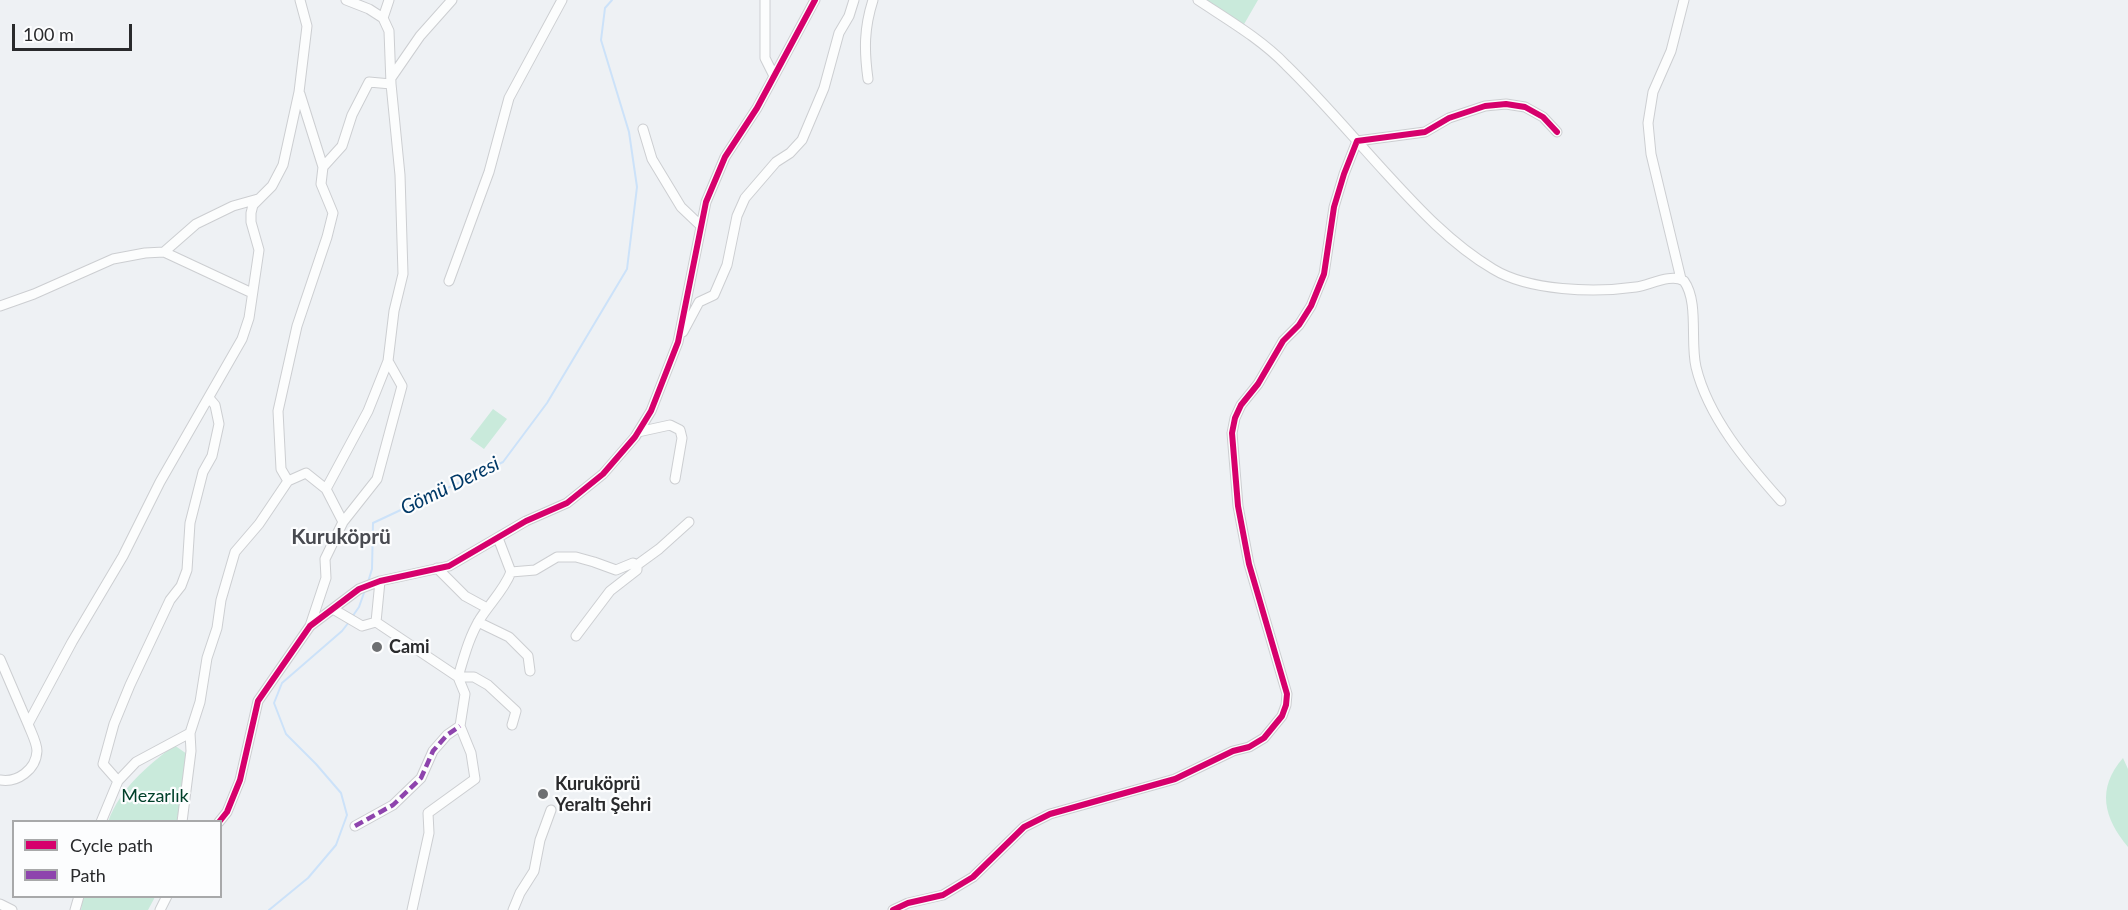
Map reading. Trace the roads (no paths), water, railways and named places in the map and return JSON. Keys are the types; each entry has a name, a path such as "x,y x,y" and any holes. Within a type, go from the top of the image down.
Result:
{"street":[{"path":"164,252 196,224 233,206 258,198 272,186 283,165 300,92 307,26 300,0"},
{"path":"326,489 368,411 388,361 394,311 403,274 400,175 391,81 389,31 383,18 369,9 346,0"},
{"path":"383,18 389,0"},
{"path":"391,81 420,36 452,0"},
{"path":"449,281 489,172 509,98 562,0"},
{"path":"765,0 765,58 774,76"},
{"path":"678,342 706,202 725,157 758,108 815,0"},
{"path":"310,626 359,589 380,581 449,566 526,521 567,503 603,474 638,432 651,411 678,342 699,302 714,295 727,265 738,216 746,198 776,162 790,153 802,140 834,56 839,33 849,16 854,0"},
{"path":"868,79 864,47 868,14 873,0"},
{"path":"1198,0 1238,27 1284,63 1420,211 1455,243 1494,270 1525,283 1594,289 1635,287 1673,278 1681,279"},
{"path":"1684,0 1671,51 1653,92 1648,123 1651,154 1681,279 1686,284 1691,303 1696,365 1706,398 1749,465 1781,501"},
{"path":"323,167 342,146 352,115 369,82 391,81"},
{"path":"288,481 281,469 278,411 297,326 333,213 321,184 323,167 300,92"},
{"path":"1357,141 1425,132 1449,118 1485,106 1506,104 1525,107 1543,117 1557,132"},
{"path":"643,129 652,159 681,207 700,226"},
{"path":"893,910 908,903 943,895 973,877 1024,827 1050,814 1175,779 1233,751 1249,747 1264,738 1282,716 1287,694 1285,682 1249,564 1238,506 1232,433 1241,405 1258,384 1283,341 1299,325 1311,306 1324,274 1335,207 1344,174 1357,141"},
{"path":"28,724 72,642 123,556 160,482 242,339 249,318 258,250 251,213 258,198"},
{"path":"0,306 34,294 113,258 164,252 252,293"},
{"path":"221,820 227,812 240,780 258,701 310,626 326,578 325,559 343,522 377,479 402,386 388,361"},
{"path":"118,782 103,764 114,724 130,685 170,600 181,586 187,570 190,524 203,472 212,456 219,424 215,405 209,398"},
{"path":"638,432 670,425 680,430 682,438 675,479"},
{"path":"182,820 191,751 190,733 200,702 207,658 217,628 221,600 235,552 259,524 288,481 306,473 326,489 343,522"},
{"path":"576,636 610,591 637,570 637,565 689,522"},
{"path":"458,677 467,645 478,622 506,585 511,572 498,538"},
{"path":"511,572 535,570 557,557 576,557 616,570 633,563 637,565"},
{"path":"436,568 465,596 487,608"},
{"path":"376,622 380,581"},
{"path":"333,609 362,626 376,622 458,677 465,694 460,726 471,753 475,779 428,813 429,833 412,910"},
{"path":"478,622 509,637 528,656 530,671"},
{"path":"0,659 38,750 28,772 11,780 0,780"},
{"path":"458,677 474,677 488,685 516,711 512,725"},
{"path":"355,826 393,805 421,778 433,750 447,735 460,726"},
{"path":"102,820 118,782 136,762 190,733"},
{"path":"513,910 520,893 534,871 540,840 551,810"},
{"path":"0,904 12,910"}],"waterway":[{"name":"Gömü Deresi","path":"368,582 372,569 373,523 503,462 547,403 627,269 637,187 629,132 601,40 605,8 612,0"},
{"name":"Gömü Deresi","path":"352,617 359,607 365,590"},
{"name":"Gömü Deresi","path":"269,910 308,878 336,845 347,815 341,793 286,734 274,703 282,683 342,631 349,622"}],"place":[{"name":"Cami","path":"377,647"},
{"name":"Kuruköprü Yeraltı Şehri","path":"543,794"}],"district":[{"name":"Kuruköprü","path":"341,537"}],"park label":[{"name":"Mezarlık","path":"155,796"}]}
